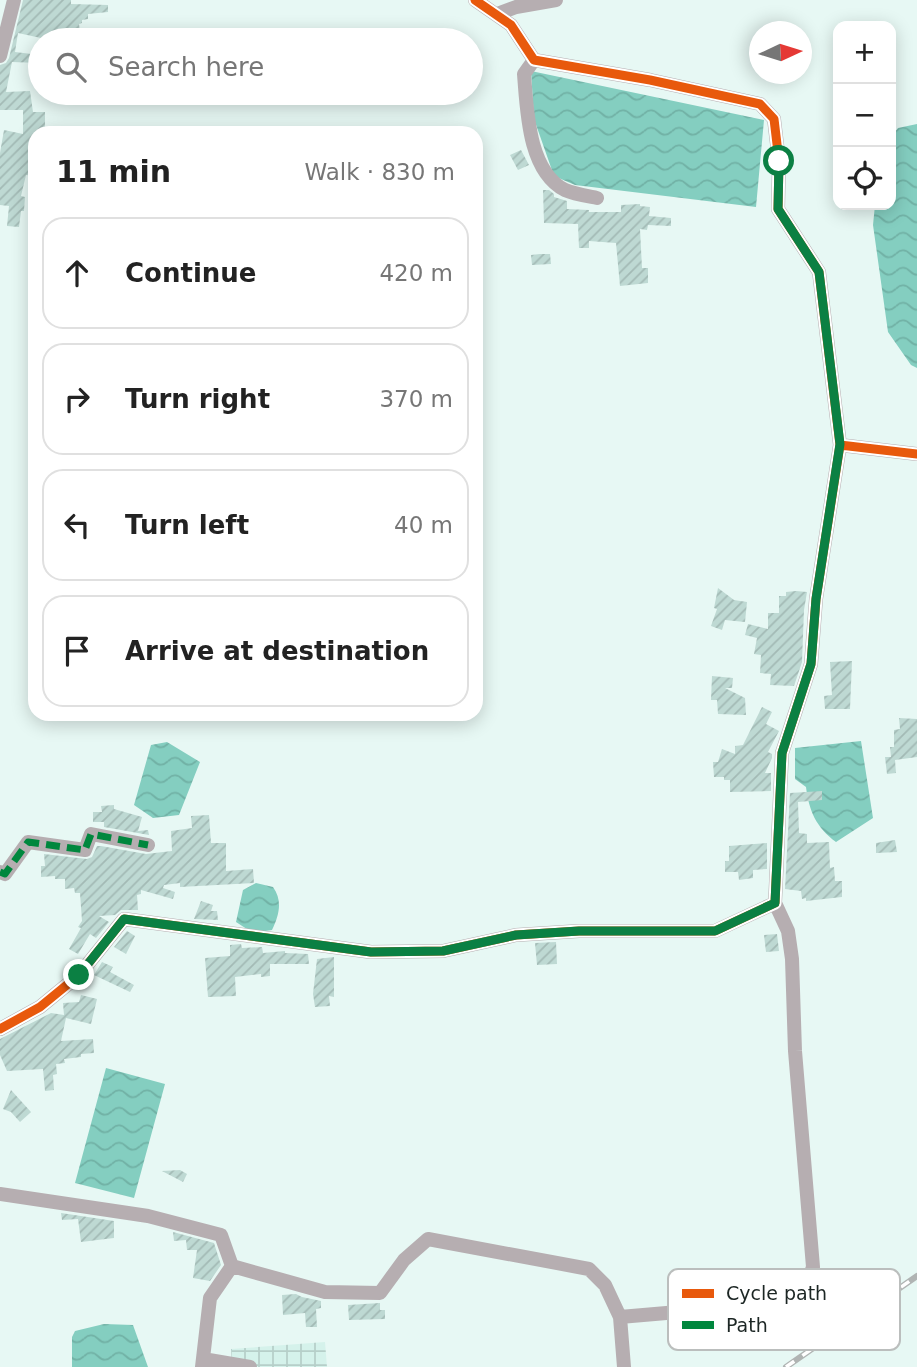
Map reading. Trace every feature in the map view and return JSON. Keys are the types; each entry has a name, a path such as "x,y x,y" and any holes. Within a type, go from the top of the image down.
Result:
{"street":[{"path":"0,55 14,0"},
{"path":"475,0 511,25 534,60 650,80 760,104 774,119 779,161 778,209 819,272 840,444 816,599 811,664 782,753 775,903 788,931 792,959 795,1051 813,1269"},
{"path":"497,14 516,7 556,0"},
{"path":"534,60 524,74 529,128 544,172 565,190 597,198"},
{"path":"840,444 917,454"},
{"path":"0,872 5,874 28,842 85,850 91,834 148,845"},
{"path":"0,1029 40,1007 79,975 124,919 371,952 443,951 516,935 715,931 775,903"},
{"path":"0,1194 148,1216 221,1236 232,1266"},
{"path":"232,1266 325,1292 380,1293 404,1260 428,1239 589,1269 606,1285 620,1317 624,1367"},
{"path":"232,1266 210,1298 202,1363 250,1367"},
{"path":"620,1317 668,1313"}],"shaded area":[{"path":"325,1342 327,1367 232,1367 231,1349"}],"water":[{"path":"531,71 764,120 756,207 575,185 554,176 534,119"},
{"path":"917,124 917,368 911,365 888,332 873,225 874,210 896,210 898,128"},
{"path":"861,741 873,818 836,842 819,824 809,804 806,787 795,779 795,748"},
{"path":"167,742 200,762 179,815 153,818 134,805 151,745"},
{"path":"256,883 273,887 279,908 272,930 253,933 236,922 243,890"},
{"path":"106,1068 165,1084 134,1198 75,1183"},
{"path":"104,1324 133,1325 148,1367 72,1367 72,1337 75,1331"}],"building":[{"path":"23,0 71,0 71,4 108,5 108,12 88,14 88,19 82,20 80,28 28,28 28,35 18,33 15,52 28,54 28,63 12,62 6,92 28,91 28,105 32,105 33,112 45,112 45,126 28,126 28,175 21,196 25,197 19,227 7,226 9,206 0,205 0,153 4,130 23,134 23,110 0,110 0,65 6,63"},
{"path":"521,150 529,165 518,170 510,155"},
{"path":"543,190 549,190 554,197 567,201 567,209 621,212 621,205 640,204 650,207 649,216 671,218 671,226 648,225 647,230 640,229 642,268 648,268 648,283 620,286 616,243 589,241 589,248 579,248 578,224 544,223"},
{"path":"550,254 551,264 532,265 531,255"},
{"path":"718,588 734,600 747,602 745,622 725,620 722,630 711,626 717,609 714,608"},
{"path":"796,591 807,592 802,662 794,686 770,685 771,674 760,673 761,655 754,654 757,638 745,635 748,624 768,629 768,613 779,613 779,596"},
{"path":"852,661 850,709 825,709 824,696 832,695 830,662"},
{"path":"712,676 733,678 732,688 725,688 745,698 746,715 718,714 717,700 711,700"},
{"path":"762,707 772,712 766,724 779,731 768,752 772,754 772,758 765,773 771,773 771,791 730,792 730,780 714,777 713,762 718,762 722,749 735,754 735,746 743,745"},
{"path":"899,718 917,719 917,757 895,760 896,773 887,774 885,757 891,757 894,730 900,729"},
{"path":"822,791 822,800 798,802 799,833 807,834 807,843 829,842 830,868 834,867 835,881 842,881 842,897 806,901 806,898 802,899 801,891 785,889 790,793"},
{"path":"114,805 114,809 142,817 138,831 148,830 149,835 104,827 104,822 93,822 93,812 102,812 101,806"},
{"path":"209,815 211,843 226,843 226,871 253,869 254,883 180,887 180,883 164,885 163,888 175,892 173,899 141,890 141,894 137,895 138,910 121,910 115,915 99,916 109,922 96,938 90,934 78,954 69,949 81,928 78,927 82,921 80,893 75,893 74,888 65,889 65,879 55,879 55,876 41,877 41,866 45,866 44,854 87,859 92,857 97,846 146,854 172,851 171,831 192,828 191,816"},
{"path":"895,840 897,852 876,853 876,843"},
{"path":"767,843 767,869 753,870 753,878 739,880 738,872 725,872 725,861 729,861 729,846"},
{"path":"201,901 213,905 211,911 217,911 218,920 194,919"},
{"path":"127,931 135,936 126,954 114,947"},
{"path":"777,934 779,951 766,952 764,935"},
{"path":"556,942 557,964 537,965 535,943"},
{"path":"241,944 242,948 262,947 263,953 285,951 308,954 309,964 270,964 270,976 261,977 261,974 235,977 236,996 208,997 205,958 230,956 230,945"},
{"path":"334,957 334,997 329,996 330,1006 315,1007 313,994 317,959"},
{"path":"102,962 113,967 110,972 134,985 130,992 94,975"},
{"path":"81,995 97,999 91,1024 66,1018 61,1041 93,1039 94,1053 81,1054 81,1057 64,1059 65,1063 56,1064 57,1074 53,1075 54,1090 45,1091 43,1069 7,1071 0,1055 0,1039 51,1013 64,1015 63,1003 79,1002"},
{"path":"11,1090 31,1112 20,1122 11,1112 3,1109"},
{"path":"180,1170 187,1174 183,1182 162,1171"},
{"path":"61,1213 114,1221 114,1238 81,1242 78,1219 62,1220"},
{"path":"173,1232 214,1243 221,1265 210,1281 193,1278 197,1250 187,1250 186,1240 174,1241"},
{"path":"296,1294 321,1301 321,1308 316,1309 317,1327 306,1327 305,1313 283,1315 282,1295"},
{"path":"380,1303 380,1310 385,1310 385,1319 349,1320 348,1305"}],"railway":[{"path":"900,1288 917,1276"},
{"path":"786,1367 810,1350"}],"marked path":[{"path":"0,872 5,874 28,842 85,850 91,834 148,845"}],"cycle path":[{"path":"475,0 511,25 534,60 650,80 760,104 774,119 779,161 778,209 819,272 840,445 917,454"},
{"path":"0,1029 40,1007 79,975 124,919 371,952 443,951 516,935 579,931 715,931 775,903 782,753 811,664 816,599 840,445"}],"route":[{"path":"79,975 124,919 371,952 443,951 516,935 579,931 715,931 775,903 782,753 811,664 816,599 840,444 819,272 778,209 779,161"}]}
